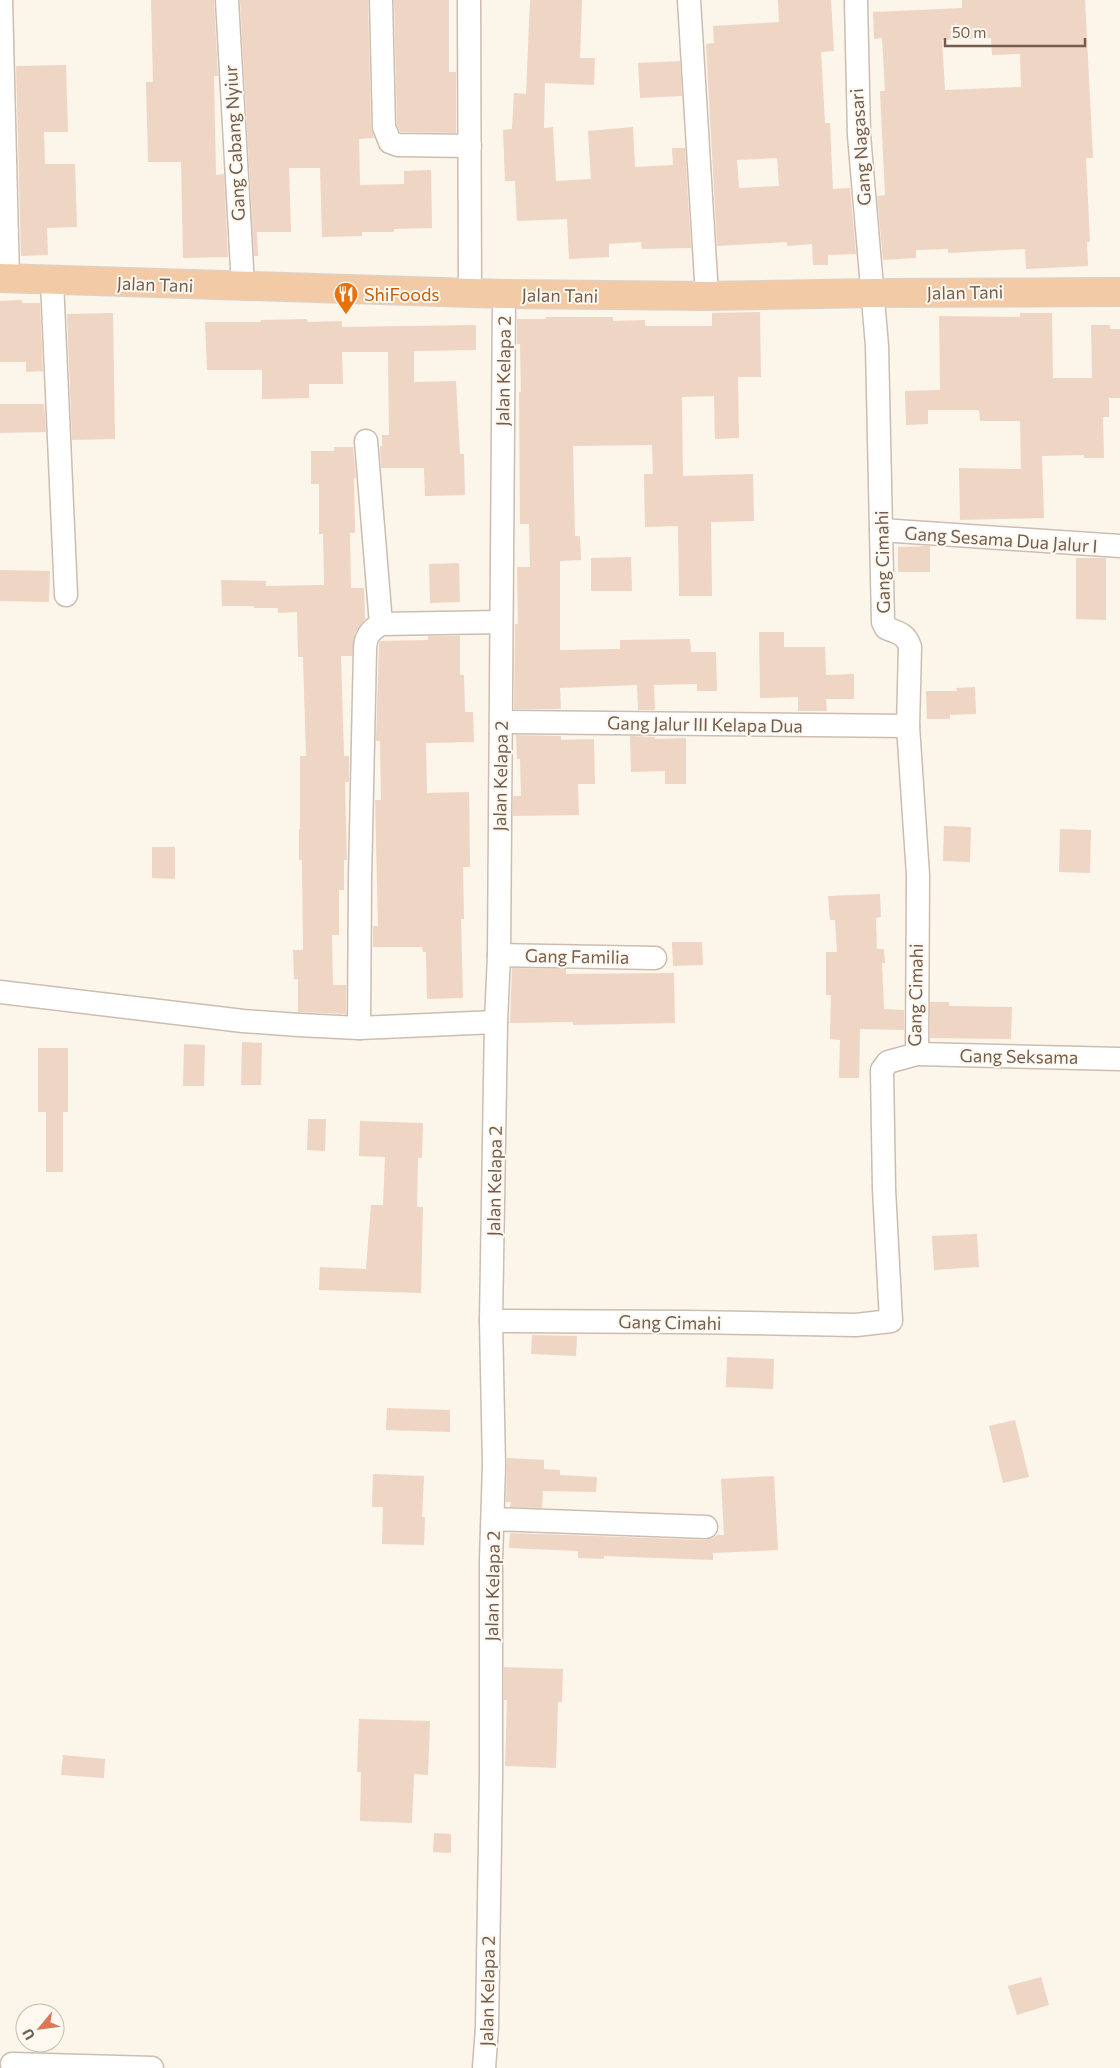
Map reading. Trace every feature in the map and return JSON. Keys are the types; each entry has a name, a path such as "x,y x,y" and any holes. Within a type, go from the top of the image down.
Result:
{"highway":[{"name":"Jalan Tani","path":"4,279 470,294 707,296 1120,292"}],"street":[{"path":"1,0 4,279"},
{"name":"Gang Cabang Nyiur","path":"226,0 243,286"},
{"path":"381,0 385,134 390,142 398,145 470,146"},
{"path":"469,0 470,294"},
{"path":"689,0 707,296"},
{"name":"Gang Nagasari","path":"856,0 859,135 873,293"},
{"path":"52,280 66,595"},
{"name":"Gang Cimahi","path":"491,1321 856,1325 891,1321 884,1189 882,1070 888,1062 917,1054 918,875 911,796 908,726 910,647 907,638 886,628 882,622 877,346 873,293"},
{"name":"Jalan Kelapa 2","path":"484,2068 489,1883 491,1560 493,1519 491,1321 496,1022 499,955 504,294"},
{"path":"366,441 381,624"},
{"name":"Gang Sesama Dua Jalur I","path":"881,530 1120,546"},
{"path":"359,1028 365,644 370,631 381,624 501,622"},
{"name":"Gang Jalur III Kelapa Dua","path":"501,722 908,726"},
{"name":"Gang Familia","path":"499,955 655,958"},
{"path":"0,992 243,1021 359,1028 496,1022"},
{"name":"Gang Seksama","path":"917,1054 1120,1059"},
{"path":"493,1519 706,1528"},
{"path":"12,2064 152,2068"}],"building":[{"path":"151,0 214,0 218,76 214,76 216,175 224,174 228,257 183,258 181,162 148,162 146,82 153,82"},
{"path":"240,0 368,0 371,127 374,138 359,139 360,185 404,184 404,171 431,170 432,228 394,229 394,232 362,232 362,236 322,237 320,168 289,168 291,232 257,232 258,256 254,256"},
{"path":"394,0 449,0 449,72 456,72 456,133 400,132 397,124"},
{"path":"530,0 582,0 580,58 595,58 594,85 545,83 544,128 553,127 556,181 591,179 588,131 633,127 635,167 673,165 672,148 685,148 691,248 642,249 641,242 609,244 609,257 569,259 567,219 517,221 515,181 505,181 503,130 512,129 514,93 526,94"},
{"path":"778,0 831,0 834,51 821,52 825,123 830,123 833,189 850,188 856,254 828,255 828,265 813,265 812,244 787,246 787,242 717,246 706,44 714,43 713,26 779,22","holes":["777,158 779,186 739,188 737,160"]},
{"path":"962,0 1085,0 1093,158 1086,158 1090,242 1087,242 1088,266 1026,269 1025,249 948,253 948,249 916,250 916,258 883,260 877,196 885,195 880,91 885,91 882,38 874,39 873,12 962,8","holes":["991,38 992,55 1020,54 1021,87 945,90 942,40"]},
{"path":"680,61 682,96 640,98 638,63"},
{"path":"66,65 68,132 44,132 45,164 75,164 77,227 47,228 48,255 21,256 16,66"},
{"path":"22,300 22,303 40,303 43,371 26,372 26,362 0,362 0,301"},
{"path":"760,312 761,377 738,377 739,438 715,439 714,396 682,397 683,476 753,474 754,521 711,522 712,596 679,596 678,526 645,527 644,474 653,474 652,445 573,446 575,536 580,536 581,560 560,561 560,650 620,649 620,640 690,639 691,652 716,652 717,691 697,691 697,684 654,685 655,710 638,710 637,685 560,688 561,709 514,709 515,624 518,624 517,567 530,567 529,524 520,524 519,392 521,392 520,344 517,344 517,319 613,317 613,321 645,320 645,326 712,326 712,313"},
{"path":"113,313 115,439 72,440 67,314"},
{"path":"1020,313 1052,313 1053,378 1092,378 1091,325 1110,325 1110,329 1120,329 1120,398 1109,398 1109,417 1103,417 1104,458 1084,458 1084,455 1042,456 1044,518 960,520 959,468 1021,469 1020,421 980,421 979,410 928,410 928,424 906,425 905,391 940,390 939,316 1020,317"},
{"path":"307,319 308,322 342,321 342,327 476,325 476,350 414,351 414,382 456,381 460,454 464,454 465,495 425,496 424,468 381,468 380,446 382,446 382,435 389,435 388,352 342,352 343,384 309,384 309,398 262,399 262,370 207,370 205,322 261,322 261,320"},
{"path":"0,404 44,404 46,432 0,433"},
{"path":"334,447 353,447 356,478 354,478 355,533 350,533 351,588 364,588 365,619 355,633 352,656 341,656 344,756 349,756 349,782 345,782 347,860 344,860 344,890 339,890 339,935 332,935 333,985 346,985 346,1014 298,1012 298,979 294,979 293,950 303,950 302,860 299,860 300,756 306,756 303,657 298,657 297,612 278,613 278,608 254,608 254,606 222,606 221,580 266,581 266,586 324,585 323,534 319,534 319,484 311,484 311,451 334,451"},
{"path":"930,546 930,572 898,572 898,547"},
{"path":"631,557 632,591 591,591 591,558"},
{"path":"1076,558 1106,558 1106,620 1076,619"},
{"path":"459,563 460,602 430,603 429,564"},
{"path":"0,570 50,571 49,602 0,601"},
{"path":"759,632 784,632 784,647 825,647 826,675 854,674 854,699 826,699 827,711 798,711 798,697 760,698"},
{"path":"428,636 460,636 460,675 464,675 465,712 473,712 474,742 426,743 427,793 469,792 470,867 463,867 464,919 461,919 463,998 427,999 426,952 423,952 422,947 373,947 373,926 378,926 375,800 381,800 380,741 376,741 379,644 380,641 428,640"},
{"path":"975,687 976,714 950,715 950,719 927,719 926,691 957,691 956,688"},
{"path":"516,735 561,736 561,740 594,739 595,784 578,784 579,815 513,816 513,796 521,796 520,759 517,759"},
{"path":"630,736 655,737 655,739 686,738 686,784 665,784 665,771 631,772"},
{"path":"944,826 971,827 970,862 943,861"},
{"path":"1060,829 1091,830 1090,873 1059,872"},
{"path":"152,847 175,847 175,879 152,878"},
{"path":"880,894 881,917 876,918 877,949 884,949 885,963 882,963 884,1009 904,1010 904,1030 860,1029 859,1078 839,1078 840,1040 830,1039 831,995 826,995 826,952 837,952 835,920 830,920 828,896"},
{"path":"672,942 702,942 703,965 673,966"},
{"path":"512,968 566,969 566,974 674,973 675,1023 573,1025 573,1022 510,1023"},
{"path":"930,1002 949,1002 949,1006 1012,1007 1011,1039 930,1038"},
{"path":"242,1042 262,1043 261,1085 241,1085"},
{"path":"184,1044 205,1045 204,1086 183,1086"},
{"path":"38,1048 68,1048 68,1112 63,1112 63,1172 46,1172 46,1112 38,1112"},
{"path":"308,1119 326,1119 325,1151 307,1150"},
{"path":"360,1121 423,1123 422,1158 418,1158 417,1207 423,1207 421,1293 319,1290 320,1267 366,1269 371,1205 383,1205 385,1157 359,1156"},
{"path":"977,1234 979,1267 934,1270 932,1236"},
{"path":"532,1335 577,1336 576,1356 531,1354"},
{"path":"727,1357 774,1359 773,1389 726,1387"},
{"path":"387,1408 450,1410 450,1432 386,1430"},
{"path":"1015,1420 1029,1477 1003,1483 989,1426"},
{"path":"507,1458 544,1460 544,1469 560,1470 560,1475 597,1477 596,1492 543,1491 542,1508 510,1507 511,1502 506,1502"},
{"path":"373,1474 424,1476 422,1517 425,1517 424,1545 382,1544 383,1507 372,1507"},
{"path":"774,1476 778,1550 713,1553 713,1560 604,1556 604,1559 578,1558 578,1551 509,1548 510,1533 712,1539 717,1535 724,1535 721,1479"},
{"path":"504,1667 563,1669 562,1702 558,1702 556,1768 505,1766 507,1700 504,1700"},
{"path":"359,1719 430,1721 428,1775 414,1774 412,1823 360,1821 361,1772 357,1772"},
{"path":"63,1755 105,1759 104,1778 61,1775"},
{"path":"434,1833 451,1834 451,1853 433,1852"},
{"path":"1041,1977 1049,2005 1017,2015 1008,1986"}],"place":[{"name":"ShiFoods","path":"346,315"}]}
